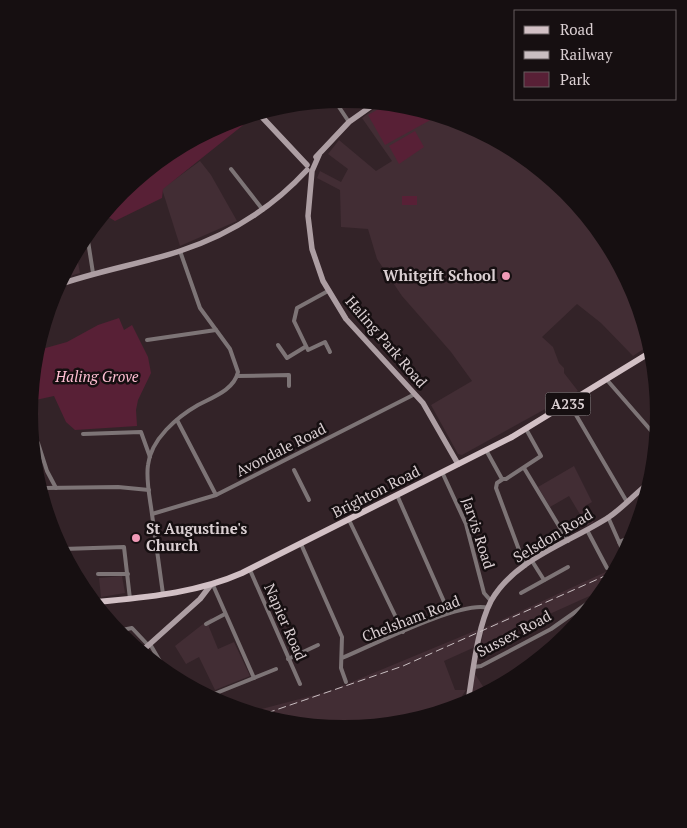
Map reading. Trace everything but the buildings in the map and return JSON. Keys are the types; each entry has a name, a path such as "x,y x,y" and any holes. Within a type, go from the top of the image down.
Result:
{"main road":[{"name":"Brighton Road","path":"102,602 163,594 211,585 250,570 526,429 644,356"}],"street":[{"path":"340,108 349,122"},
{"name":"Haling Park Road","path":"366,109 349,122 310,167 310,237 317,265 328,291 346,319 416,394 426,407 458,464"},
{"path":"68,282 93,273 180,251 221,234 263,210 297,181 310,167 263,118"},
{"path":"231,169 263,210"},
{"path":"297,181 304,182 309,188"},
{"path":"89,245 93,273"},
{"path":"163,594 149,490 148,468 150,457 158,441 177,420 226,390 237,376 238,369 235,358 199,304 180,251"},
{"path":"328,291 297,308 294,321 308,350 325,342 330,352"},
{"path":"147,340 216,330"},
{"path":"278,344 287,358 305,347"},
{"path":"237,376 289,375 289,386"},
{"path":"607,380 649,429"},
{"name":"Avondale Road","path":"152,514 216,495 416,394"},
{"path":"569,403 627,502"},
{"path":"177,420 216,495"},
{"path":"525,566 496,488 496,483 524,468 541,456 526,429"},
{"path":"83,434 141,432 150,457"},
{"path":"39,448 46,472 56,488"},
{"path":"486,450 503,479"},
{"path":"524,468 568,541"},
{"path":"294,470 309,500"},
{"name":"Jarvis Road","path":"442,472 466,524 484,594 491,601"},
{"path":"47,488 118,487 149,490"},
{"name":"Selsdon Road","path":"470,693 481,630 488,608 491,601 507,581 532,561 608,518 640,491"},
{"path":"397,495 449,613"},
{"path":"608,518 620,542"},
{"path":"349,520 403,632"},
{"path":"587,530 607,568"},
{"path":"301,544 337,621 342,637 341,668 346,682"},
{"path":"69,549 124,547 130,599"},
{"path":"532,561 544,580"},
{"path":"521,593 568,567"},
{"name":"Napier Road","path":"250,570 300,684"},
{"path":"98,574 128,574"},
{"path":"146,647 200,599 211,585 254,678"},
{"path":"200,587 200,599"},
{"name":"Chelsham Road","path":"342,658 449,613 478,606 488,608"},
{"name":"Sussex Road","path":"474,667 481,666 548,631 579,609"},
{"path":"206,624 225,614"},
{"path":"126,629 132,628 149,644 157,657"},
{"path":"288,658 318,645"},
{"path":"217,693 276,669"}],"shaded area":[{"name":"Whitgift School","path":"373,110 423,118 461,131 497,149 530,171 574,212 609,261 626,297 643,349 633,356 601,323 577,304 542,337 553,347 559,363 564,368 564,373 578,391 462,455 458,454 431,405 472,381 451,352 402,296 377,259 368,229 341,227 340,190 317,178 320,171 341,182 348,169 328,154 339,140 376,171 392,161 362,118"},
{"path":"200,161 211,175 237,221 180,246 162,189"},
{"path":"78,261 80,273 71,276"},
{"path":"574,466 592,502 585,506 594,522 587,526 569,496 550,507 538,487"},
{"path":"606,572 589,596 481,645 484,628"},
{"path":"122,576 125,593 101,597 99,578"},
{"path":"212,617 209,627 218,649 234,642 250,676 215,690 199,657 186,664 175,646"},
{"path":"477,630 475,647 444,661 455,690 466,690 462,696 442,704 403,714 344,720 304,717 261,709 330,691"},
{"path":"475,674 483,686 472,692"}],"green space":[{"path":"376,110 430,120 385,145 368,115"},
{"path":"244,124 163,189 162,198 115,221 109,217 113,212 157,171 191,149 226,131"},
{"path":"415,131 424,147 399,164 389,146"},
{"path":"402,196 417,196 417,205 402,205"},
{"name":"Haling Grove","path":"119,318 124,330 132,325 148,357 151,373 138,400 136,410 137,426 75,430 66,422 54,396 38,399 44,348 67,342 98,325"}],"railway":[{"path":"271,711 403,666 603,577"}],"place":[{"name":"Whitgift School","path":"506,276"},
{"name":"St Augustine's Church","path":"136,538"}]}
